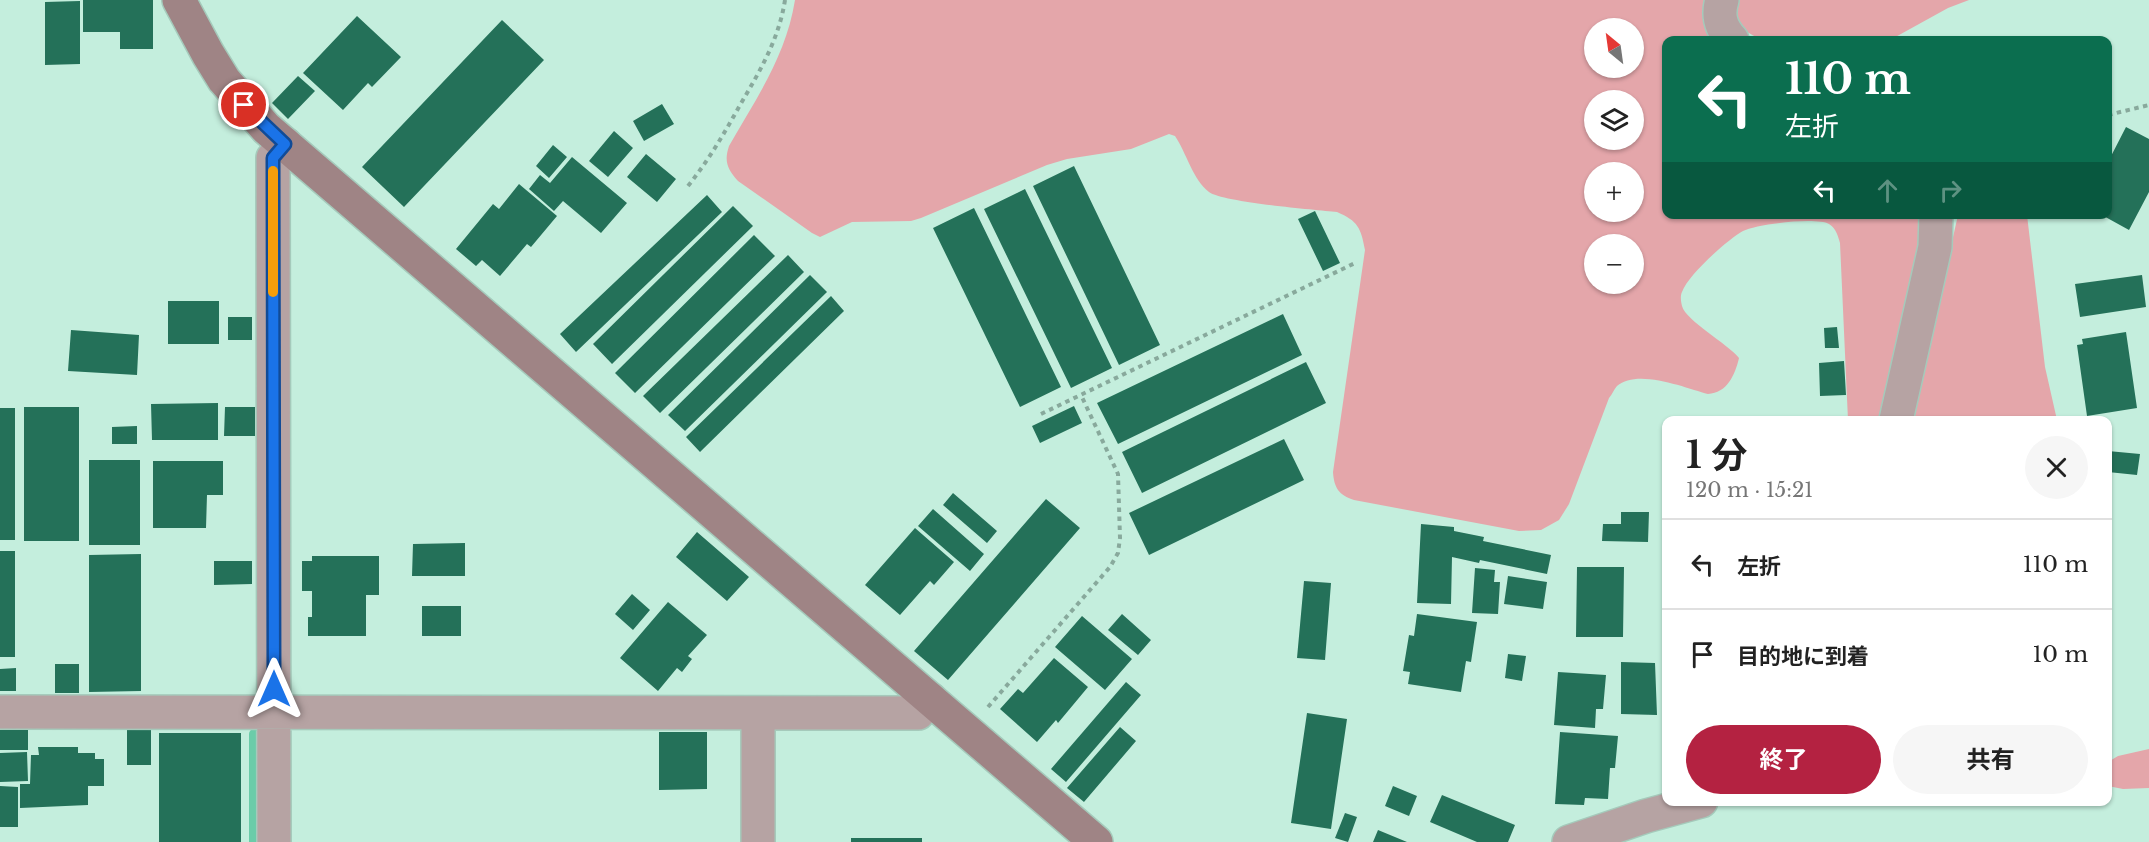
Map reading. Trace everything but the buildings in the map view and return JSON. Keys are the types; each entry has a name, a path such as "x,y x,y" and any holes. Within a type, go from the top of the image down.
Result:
{"street":[{"path":"179,0 224,80 244,105 285,144 1096,842"},
{"path":"1722,0 1719,16 1722,29 1728,36"},
{"path":"274,842 273,158 285,144"},
{"path":"1897,416 1935,246 1936,219"},
{"path":"0,712 918,713 930,699"},
{"path":"758,713 758,842"},
{"path":"1569,842 1683,806"}],"path":[{"path":"688,186 717,147 763,65 782,18 784,0"},
{"path":"2112,114 2149,105"},
{"path":"1041,414 1355,263"},
{"path":"967,732 1110,567 1118,553 1120,538 1118,474 1081,395"}],"shaded area":[{"path":"795,0 1705,0 1704,16 1710,36 1662,36 1662,219 1921,219 1920,244 1882,416 1848,416 1840,243 1835,230 1829,224 1812,221 1772,224 1750,228 1728,242 1709,258 1681,294 1685,312 1739,358 1729,382 1715,393 1708,394 1649,379 1626,381 1617,386 1609,398 1569,504 1559,520 1541,530 1519,531 1354,500 1338,490 1333,472 1365,250 1362,236 1354,222 1337,212 1217,196 1203,187 1175,136 1169,134 1131,149 1067,159 1047,165 911,221 852,222 820,237 738,181 731,173 727,161 729,146 778,58"},
{"path":"1739,0 1969,0 1948,8 1897,36 1754,36 1742,29 1737,22 1735,6"},
{"path":"1957,219 2027,219 2045,367 2056,416 1913,416"},
{"path":"2149,749 2149,788 2123,789 2112,787 2112,760 2118,756"}],"waterway":[{"path":"254,734 254,842"}],"slow traffic":[{"path":"273,171 273,292"}],"route":[{"path":"244,105 285,144 273,158 274,689"}]}
